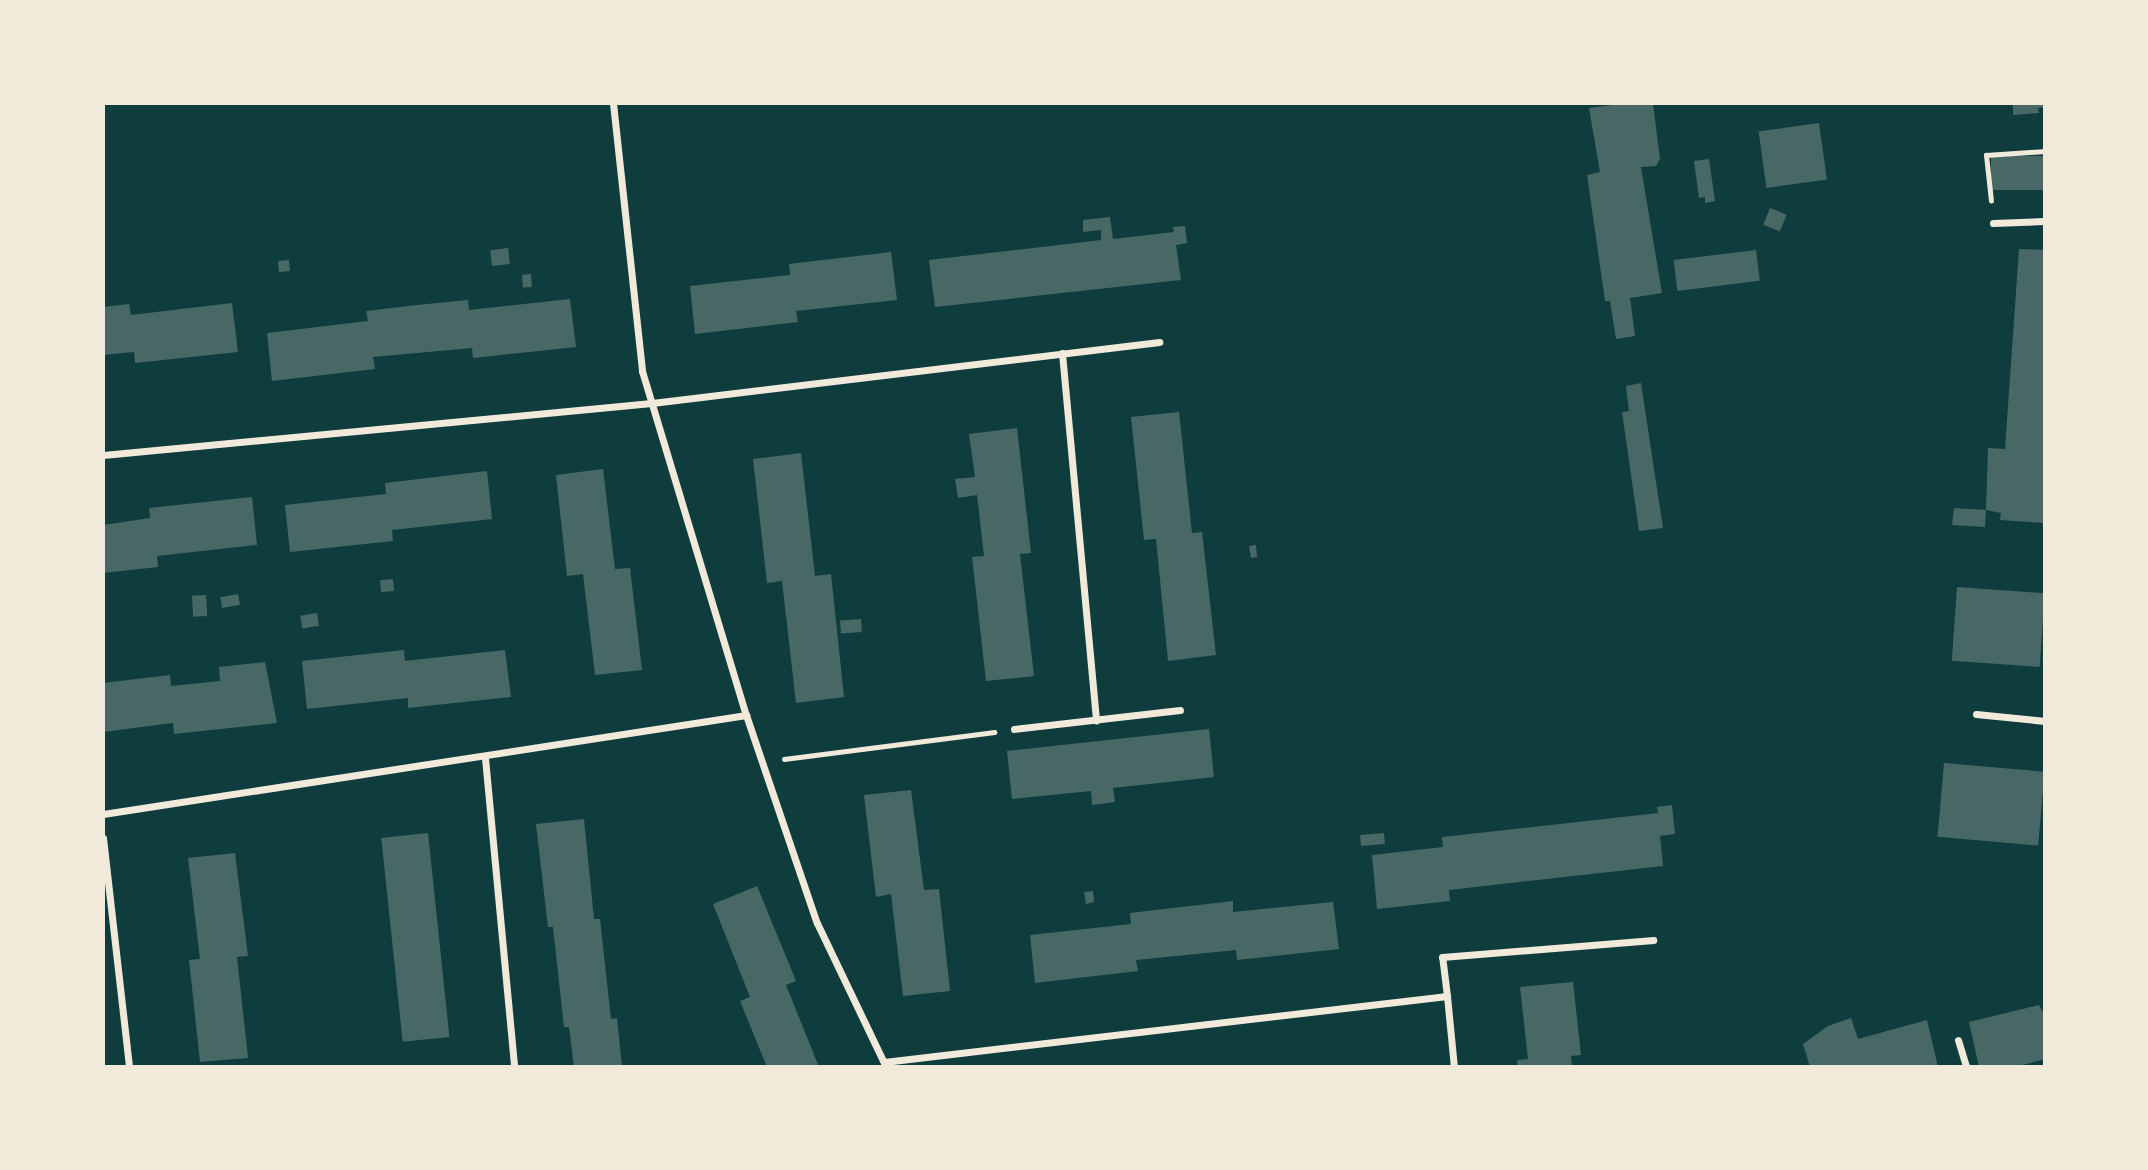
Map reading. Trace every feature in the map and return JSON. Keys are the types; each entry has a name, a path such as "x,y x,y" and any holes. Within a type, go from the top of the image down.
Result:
{"street":[{"path":"613,103 642,371 746,715 817,923 885,1064 1447,996"},
{"path":"1993,223 2045,221"},
{"path":"103,455 652,403 1159,342"},
{"path":"1062,353 1096,720"},
{"path":"1014,729 1180,710"},
{"path":"1976,714 2045,721"},
{"path":"103,814 485,758 746,715"},
{"path":"485,758 514,1067"},
{"path":"103,838 129,1067"},
{"path":"1454,1067 1442,957 1653,940"},
{"path":"1958,1040 1966,1067"}],"path":[{"path":"1993,223 1986,155 2045,151"},
{"path":"762,762 1014,729"}],"building":[{"path":"1628,103 1653,104 1660,159 1656,166 1641,167 1662,293 1630,298 1635,336 1616,339 1610,301 1605,301 1587,175 1600,172 1589,108"},
{"path":"2013,103 2045,103 2045,107 2038,108 2039,113 2013,115"},
{"path":"1819,123 1827,179 1767,188 1759,131"},
{"path":"1991,156 2045,156 2045,190 1991,190"},
{"path":"1709,159 1715,201 1705,203 1705,197 1699,198 1694,161"},
{"path":"1770,208 1787,215 1780,231 1763,225"},
{"path":"1110,217 1113,239 1174,232 1173,227 1185,226 1187,243 1176,245 1181,280 935,307 929,260 1101,240 1101,230 1083,232 1083,220"},
{"path":"508,248 510,264 492,266 490,250"},
{"path":"2019,249 2045,250 2045,523 2000,520 2001,513 1986,510 1988,448 2005,449"},
{"path":"1756,250 1760,281 1677,291 1674,260"},
{"path":"891,252 897,300 796,311 798,322 695,334 690,286 790,275 789,264"},
{"path":"289,260 290,271 279,272 278,261"},
{"path":"531,274 532,287 523,288 522,275"},
{"path":"570,299 576,347 473,358 472,348 373,357 375,369 272,381 267,333 368,321 366,311 417,305 468,300 469,310"},
{"path":"232,303 238,352 135,363 134,352 103,355 103,307 129,304 131,315"},
{"path":"1641,383 1663,528 1639,531 1622,412 1629,411 1626,386"},
{"path":"1179,412 1192,533 1202,532 1216,655 1168,661 1156,539 1144,540 1131,417"},
{"path":"1017,428 1031,553 1020,554 1034,676 986,681 972,557 984,556 977,495 958,498 955,479 975,477 969,434"},
{"path":"801,453 815,576 831,574 844,697 796,703 782,581 767,583 753,459"},
{"path":"603,469 615,569 630,568 642,670 595,675 583,574 567,576 556,475"},
{"path":"487,471 492,519 392,530 393,541 290,552 285,505 386,494 385,483"},
{"path":"252,497 257,545 157,556 158,567 103,573 103,525 150,518 149,508"},
{"path":"1954,508 1986,510 1985,527 1952,525"},
{"path":"1256,545 1257,557 1251,558 1249,546"},
{"path":"393,579 394,591 381,592 380,580"},
{"path":"1957,587 2045,593 2040,667 1952,661"},
{"path":"238,594 240,605 222,608 220,597"},
{"path":"206,595 207,616 193,617 192,596"},
{"path":"317,613 319,626 302,628 300,616"},
{"path":"861,619 862,632 841,633 840,620"},
{"path":"404,650 405,661 505,650 511,697 408,708 408,698 307,709 302,661"},
{"path":"265,662 277,723 174,734 173,723 103,732 103,683 170,675 171,686 220,681 219,667"},
{"path":"1209,729 1214,777 1113,788 1115,802 1092,805 1091,791 1012,799 1007,751"},
{"path":"1944,763 2045,772 2038,846 1938,837"},
{"path":"911,790 924,890 939,889 950,991 903,996 891,894 876,897 864,795"},
{"path":"1672,805 1675,834 1660,836 1663,866 1449,890 1450,901 1377,909 1372,855 1443,847 1442,837 1658,813 1657,807"},
{"path":"584,819 594,919 600,919 611,1019 617,1018 622,1067 574,1067 569,1027 564,1027 553,927 548,927 536,824"},
{"path":"428,833 449,1037 403,1042 381,838"},
{"path":"1384,833 1385,844 1361,846 1360,835"},
{"path":"235,853 248,956 237,957 248,1058 200,1062 189,960 200,959 188,858"},
{"path":"757,886 796,981 786,985 819,1067 767,1067 740,1001 750,997 713,904"},
{"path":"1093,891 1094,902 1086,904 1084,892"},
{"path":"1233,901 1233,912 1333,902 1339,949 1237,960 1236,950 1136,960 1138,971 1035,983 1030,935 1131,924 1130,913"},
{"path":"1573,982 1581,1055 1571,1056 1572,1067 1518,1067 1517,1060 1528,1059 1520,987"},
{"path":"2039,1005 2045,1016 2045,1059 2015,1067 1979,1067 1969,1022"},
{"path":"1851,1018 1858,1039 1927,1020 1938,1067 1810,1067 1803,1044 1828,1026"}]}
